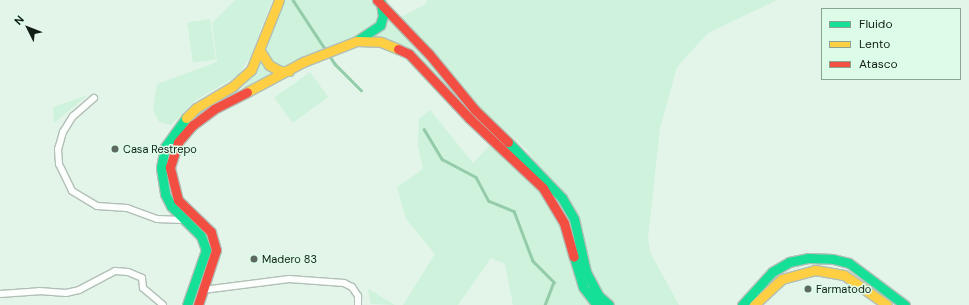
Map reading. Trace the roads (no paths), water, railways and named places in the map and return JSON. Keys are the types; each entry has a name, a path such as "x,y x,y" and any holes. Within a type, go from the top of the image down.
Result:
{"main road":[{"path":"187,305 205,259 206,250 201,236 183,220 171,206 162,182 161,168 165,147 178,127 196,108 244,79 260,51 279,0"},
{"path":"198,305 215,259 215,240 206,226 191,214 176,195 171,178 174,150 186,133 202,117 289,71 303,62 357,41 380,25 383,16 379,2"},
{"path":"379,2 429,54 476,110 550,182 562,198 574,219 589,278 599,296 609,305"},
{"path":"357,41 381,42 409,54 469,118 543,188 564,223 583,287 597,305"},
{"path":"260,51 269,65 280,71 289,71"},
{"path":"742,305 772,272 789,262 808,258 833,258 850,263 905,305"},
{"path":"754,305 782,279 815,270 844,275 857,282 887,305"}],"street":[{"path":"94,98 73,116 63,132 58,149 59,164 72,191 97,206 128,208 157,219 183,220"},
{"path":"0,294 39,291 66,293 78,290 115,271 128,272 142,278 143,288 163,305"},
{"path":"204,290 289,279 344,283 352,287 358,296 358,305"}],"waterway":[{"path":"293,0 335,64 361,90"},
{"path":"424,129 442,159 476,177 489,201 514,211 533,261 554,282 545,305"}],"place":[{"name":"Casa Restrepo","path":"115,149"},
{"name":"Madero 83","path":"254,259"},
{"name":"Farmatodo","path":"808,289"}]}
